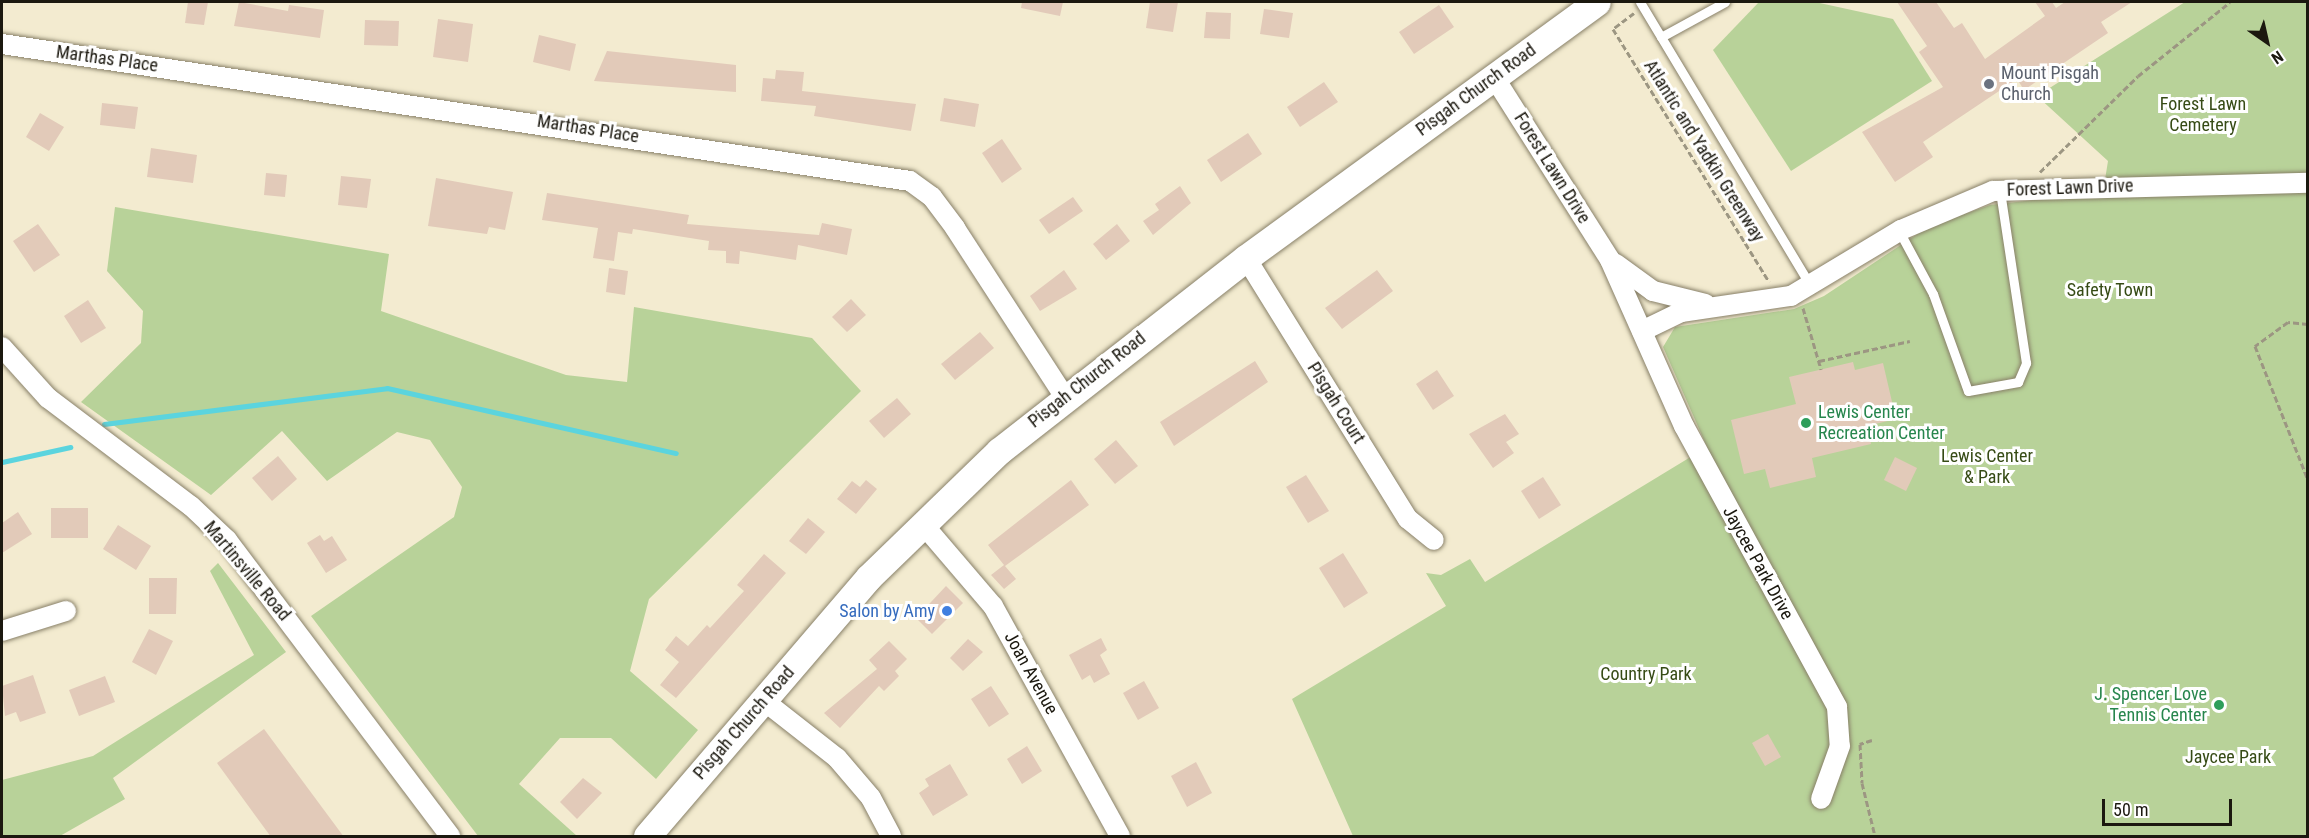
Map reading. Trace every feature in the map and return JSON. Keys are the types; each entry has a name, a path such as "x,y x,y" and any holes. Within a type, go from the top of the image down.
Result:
{"main road":[{"name":"Pisgah Church Road","path":"647,837 763,700 922,523 1064,396 1246,258 1494,77 1587,4"}],"street":[{"name":"Marthas Place","path":"2,44 910,181 932,197 955,228 1064,396"},
{"name":"Forest Lawn Drive","path":"1494,77 1610,260 1642,331 1681,312 1767,303 1805,289 1899,231 1945,207 2000,190 2307,183"},
{"name":"Pisgah Court","path":"1246,258 1408,519 1434,540"},
{"name":"Forest Lawn Drive","path":"1610,260 1653,291 1716,307"},
{"name":"Jaycee Park Drive","path":"1642,331 1700,456 1837,707 1840,746 1821,799"},
{"name":"Martinsville Road","path":"2,347 48,398 191,506 227,540 450,837"},
{"name":"Joan Avenue","path":"922,523 993,606 1120,837"},
{"path":"2,631 66,612"},
{"path":"763,700 845,766 891,837"}],"lane":[{"path":"1640,2 1805,289"},
{"path":"1661,37 1725,2"},
{"path":"1899,231 1937,304 1968,392 2018,382 2026,363 2000,190"}],"path":[{"path":"2040,171 2138,76 2230,2"},
{"name":"Atlantic and Yadkin Greenway","path":"1613,29 1772,288"},
{"path":"1805,289 1821,369"},
{"path":"2307,324 2288,322 2255,346 2307,480"},
{"path":"1819,361 1910,341"},
{"path":"1872,740 1860,744 1862,783 1875,837"}],"green space":[{"path":"1759,2 1815,2 1893,19 1932,81 1791,171 1713,50"},
{"path":"2185,2 2307,2 2307,836 1353,836 1292,699 1446,606 1426,573 1441,575 1470,559 1485,582 1707,447 1663,347 1675,327 1794,309 1824,296 1928,227 1990,205 2103,192 2108,161 2037,96"},
{"path":"115,207 389,254 381,311 566,375 627,382 634,307 812,338 861,391 649,599 630,671 698,730 656,779 611,738 560,738 519,784 577,836 478,836 311,616 454,517 462,487 430,440 397,432 327,481 282,431 211,495 81,402 141,343 143,311 107,271"},
{"path":"218,563 286,652 113,778 125,799 60,836 2,836 2,780 93,756 254,655 210,571"}],"building":[{"path":"188,2 208,2 204,25 185,23"},
{"path":"239,2 288,11 289,5 324,10 320,38 234,26"},
{"path":"1022,2 1063,2 1060,16 1021,8"},
{"path":"1150,2 1178,2 1173,32 1146,28"},
{"path":"1897,2 1936,2 1954,28 1962,23 1985,59 2045,16 2035,2 2052,2 2056,8 2065,2 2132,2 2101,22 2108,33 2024,90 2017,79 1923,142 1933,157 1895,182 1862,132 1943,87 1919,52 1927,46"},
{"path":"1439,5 1454,27 1414,54 1399,32"},
{"path":"1264,9 1293,13 1289,38 1260,34"},
{"path":"1206,12 1231,13 1230,39 1204,38"},
{"path":"438,19 473,24 468,62 433,57"},
{"path":"365,20 399,21 398,46 364,45"},
{"path":"539,35 576,44 570,71 533,62"},
{"path":"607,51 736,65 736,92 594,81"},
{"path":"776,70 804,72 802,91 916,104 911,131 814,116 816,106 761,101 763,78 775,79"},
{"path":"1324,82 1338,102 1300,127 1287,107"},
{"path":"944,98 979,104 975,127 940,121"},
{"path":"102,103 138,107 135,129 100,125"},
{"path":"40,113 64,127 49,151 26,137"},
{"path":"1248,133 1262,154 1221,182 1207,160"},
{"path":"1002,139 1022,169 1002,183 982,153"},
{"path":"151,148 197,155 193,183 147,177"},
{"path":"266,173 287,175 285,197 264,195"},
{"path":"341,176 371,179 367,208 338,205"},
{"path":"436,178 513,192 505,230 489,227 487,234 428,226"},
{"path":"1180,186 1191,203 1153,235 1143,221 1159,210 1155,204"},
{"path":"547,193 689,215 687,224 819,235 822,223 852,229 847,255 798,245 796,260 740,251 739,264 726,263 726,251 708,250 709,241 633,229 632,234 618,232 614,261 593,258 598,228 542,220"},
{"path":"1073,197 1083,211 1049,234 1039,220"},
{"path":"38,224 60,255 34,272 13,241"},
{"path":"1117,224 1130,241 1106,260 1093,244"},
{"path":"609,268 628,271 625,295 606,292"},
{"path":"1064,270 1077,289 1040,311 1030,296"},
{"path":"1377,270 1393,291 1342,329 1325,308"},
{"path":"851,299 866,315 847,332 832,317"},
{"path":"88,300 106,328 81,343 64,316"},
{"path":"980,332 994,348 955,380 941,364"},
{"path":"1255,361 1268,382 1174,446 1160,422"},
{"name":"Lewis Center Recreation Center","path":"1853,362 1855,370 1883,363 1896,419 1867,426 1871,444 1812,458 1816,477 1770,488 1765,469 1744,474 1731,420 1796,404 1789,377"},
{"path":"1437,370 1454,396 1433,410 1416,384"},
{"path":"897,398 911,414 884,438 869,421"},
{"path":"1505,414 1519,434 1506,442 1514,453 1493,468 1469,434"},
{"path":"1116,440 1138,466 1115,484 1094,459"},
{"path":"278,456 297,479 272,501 252,478"},
{"path":"1895,457 1917,468 1906,491 1884,480"},
{"path":"1306,475 1329,511 1308,523 1286,487"},
{"path":"1543,477 1561,505 1539,519 1521,491"},
{"path":"866,480 877,489 856,514 837,499 852,481 860,487"},
{"path":"1071,480 1089,505 1005,566 1016,579 1004,589 991,575 1004,565 988,545"},
{"path":"51,508 88,508 88,538 51,538"},
{"path":"18,512 32,534 2,553 2,523"},
{"path":"808,518 825,532 806,554 789,541"},
{"path":"118,525 151,546 136,570 103,549"},
{"path":"320,535 324,541 332,536 347,560 326,573 307,543"},
{"path":"1343,553 1368,593 1344,608 1319,568"},
{"path":"764,554 786,573 676,698 660,685 679,662 665,650 676,636 688,646 707,625 710,628 744,591 737,585"},
{"path":"149,578 177,578 176,614 149,614"},
{"path":"946,586 963,603 932,634 916,618"},
{"path":"149,629 173,641 156,675 132,662"},
{"path":"1101,638 1107,650 1100,655 1110,674 1094,683 1090,675 1082,680 1069,655"},
{"path":"968,639 983,652 963,671 950,658"},
{"path":"889,641 907,659 895,671 899,676 884,691 879,686 840,728 824,713 877,669 869,660"},
{"path":"33,675 46,713 20,722 16,712 5,716 2,686"},
{"path":"105,676 115,702 79,716 69,690"},
{"path":"1144,681 1159,708 1138,720 1123,693"},
{"path":"991,686 1009,714 989,727 971,699"},
{"path":"264,729 344,837 271,837 217,763"},
{"path":"1768,734 1781,757 1765,766 1752,743"},
{"path":"1027,746 1042,771 1022,784 1007,759"},
{"path":"1196,762 1212,793 1187,807 1171,776"},
{"path":"950,764 968,795 933,816 919,793 929,786 925,779"},
{"path":"583,778 602,793 577,819 560,802"}],"waterway":[{"path":"104,424 387,388 676,453"},
{"path":"2,462 70,447"}],"place":[{"name":"Mount Pisgah Church","path":"1989,84"},
{"name":"Lewis Center Recreation Center","path":"1806,423"},
{"name":"Salon by Amy","path":"947,611"},
{"name":"J. Spencer Love Tennis Center","path":"2219,705"}],"park label":[{"name":"Forest Lawn Cemetery","path":"2203,115"},
{"name":"Safety Town","path":"2110,290"},
{"name":"Lewis Center & Park","path":"1987,467"},
{"name":"Country Park","path":"1646,674"},
{"name":"Jaycee Park","path":"2228,757"}]}
